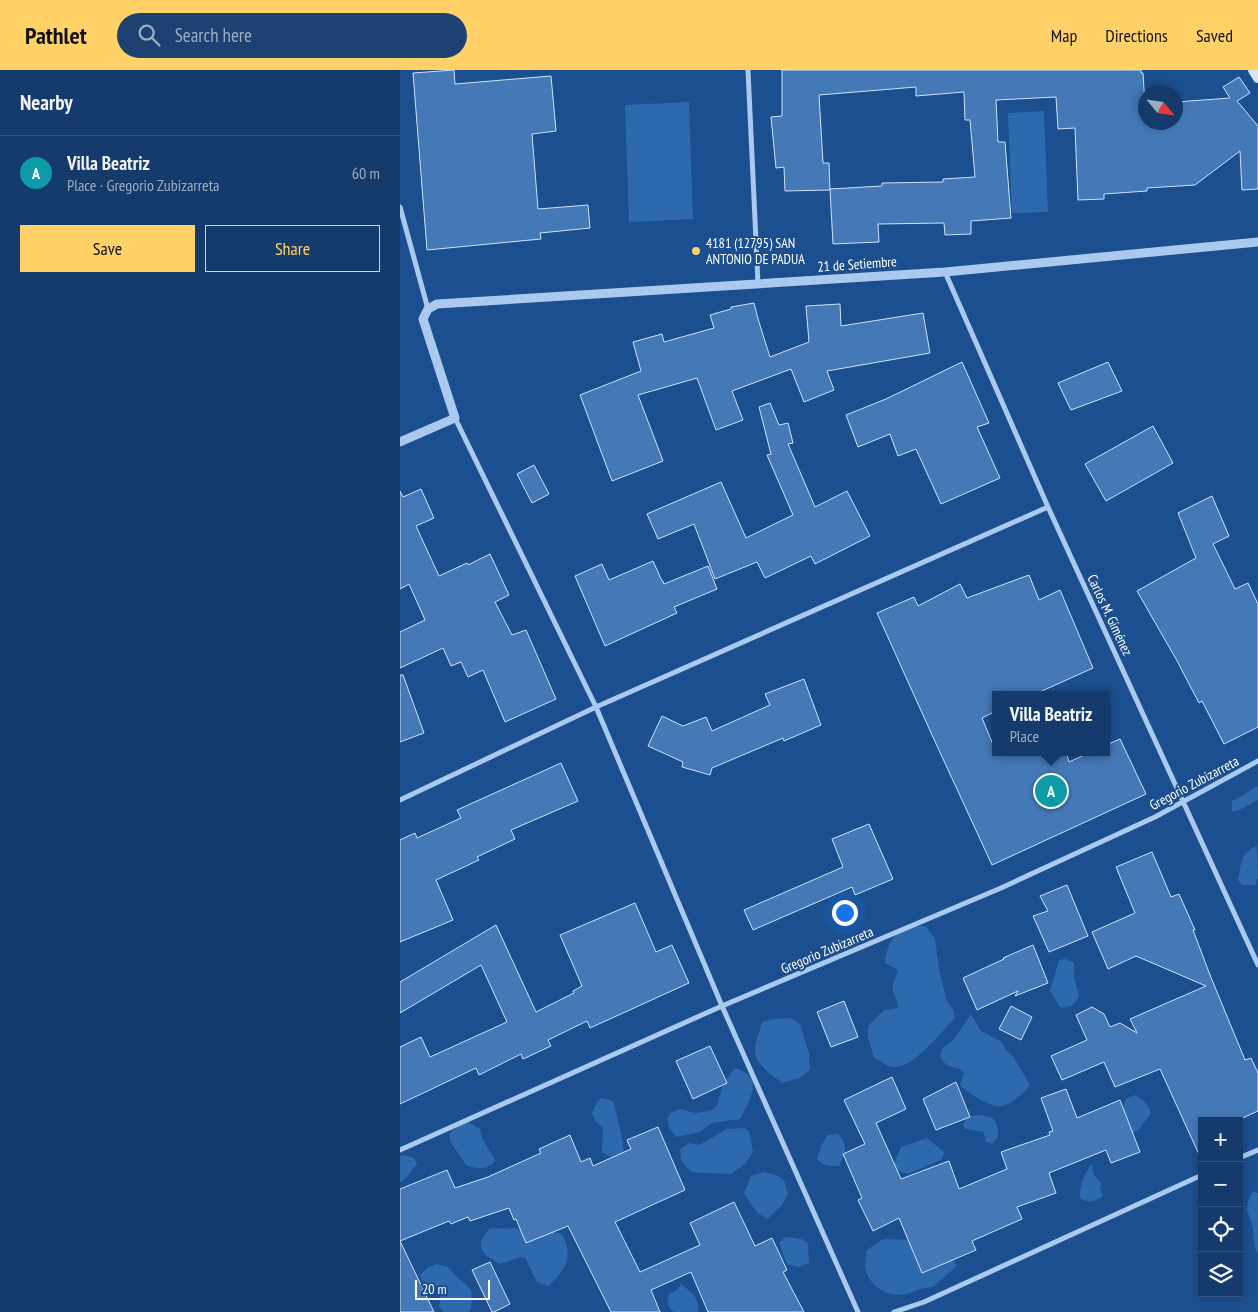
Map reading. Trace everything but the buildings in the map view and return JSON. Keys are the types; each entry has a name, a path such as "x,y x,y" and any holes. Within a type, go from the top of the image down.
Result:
{"main road":[{"path":"1253,70 1258,78"}],"street":[{"path":"748,70 758,284"},
{"path":"400,207 428,309 424,319 455,418 596,708 722,1006 858,1312"},
{"name":"21 de Setiembre","path":"428,309 437,304 945,272 1258,242"},
{"name":"Carlos M. Giménez","path":"945,272 1048,506 1258,965"},
{"path":"400,442 455,418"},
{"path":"400,800 596,708 1048,506"},
{"name":"Gregorio Zubizarreta","path":"400,1150 722,1006 1002,888 1155,817 1258,761"},
{"path":"1243,1156 1258,1150"},
{"path":"894,1312 951,1290 1198,1177"}],"shaded area":[{"path":"689,102 693,219 629,222 625,105"},
{"path":"1044,111 1048,212 1012,213 1008,113"},
{"path":"1256,786 1258,787 1258,800 1232,812 1232,801"},
{"path":"1257,846 1258,878 1255,885 1242,885 1238,880 1242,860 1247,852"},
{"path":"925,926 935,938 939,969 947,1001 954,1011 955,1018 917,1057 909,1063 892,1067 874,1058 868,1037 868,1026 884,1010 899,1008 892,987 898,970 885,963 886,953 893,938 900,930 906,927"},
{"path":"1065,959 1074,962 1074,976 1079,996 1072,1005 1060,1007 1050,991 1059,960"},
{"path":"971,1014 981,1031 1002,1042 1006,1050 1013,1056 1030,1085 1018,1098 1006,1105 992,1105 968,1092 960,1085 964,1074 960,1069 945,1064 940,1056 943,1048 954,1039"},
{"path":"790,1018 800,1024 809,1053 810,1070 800,1078 782,1083 761,1065 756,1055 755,1047 762,1022"},
{"path":"735,1068 750,1077 752,1083 751,1097 740,1119 712,1123 700,1132 676,1137 670,1129 667,1120 670,1113 681,1109 690,1112 703,1112 716,1108 723,1084"},
{"path":"1135,1095 1146,1103 1151,1113 1140,1128 1133,1133 1125,1116 1124,1104 1126,1099"},
{"path":"601,1098 613,1101 622,1137 624,1153 614,1159 602,1152 603,1128 595,1120 592,1113"},
{"path":"976,1115 987,1116 996,1122 998,1137 992,1144 985,1141 986,1138 983,1132 965,1129 963,1124 968,1117"},
{"path":"468,1122 480,1129 482,1138 495,1160 490,1166 478,1168 466,1165 450,1141 450,1133 459,1124"},
{"path":"744,1128 749,1131 753,1152 745,1164 731,1174 691,1172 681,1161 680,1150 689,1143 699,1145 727,1129"},
{"path":"838,1134 845,1146 839,1166 821,1163 817,1159 827,1135"},
{"path":"927,1138 945,1153 941,1160 908,1174 898,1171 894,1164 901,1147"},
{"path":"400,1156 414,1158 417,1164 400,1183"},
{"path":"1091,1164 1094,1175 1101,1183 1100,1188 1103,1196 1089,1201 1080,1198 1080,1188"},
{"path":"763,1172 776,1175 784,1180 788,1194 782,1205 768,1219 757,1213 744,1193 751,1176"},
{"path":"1253,1191 1258,1193 1258,1254 1255,1248 1252,1223 1247,1211 1248,1201"},
{"path":"490,1228 535,1229 562,1234 566,1242 568,1256 564,1269 548,1286 537,1282 525,1258 520,1257 500,1264 488,1257 482,1250 482,1241"},
{"path":"785,1237 801,1239 808,1243 809,1263 798,1267 787,1264 779,1243"},
{"path":"883,1239 915,1240 951,1257 957,1266 933,1287 900,1295 887,1293 876,1286 868,1276 865,1265 867,1250"},
{"path":"437,1264 448,1267 472,1292 471,1309 468,1312 443,1312 439,1306 442,1288 431,1289 423,1283 420,1275 427,1268"},
{"path":"681,1284 696,1298 697,1312 674,1312 669,1306 668,1299 670,1293 677,1290"}],"place":[{"name":"4181 (12795) SAN ANTONIO DE PADUA","path":"696,251"},
{"name":"Villa Beatriz","path":"1051,791"}]}
